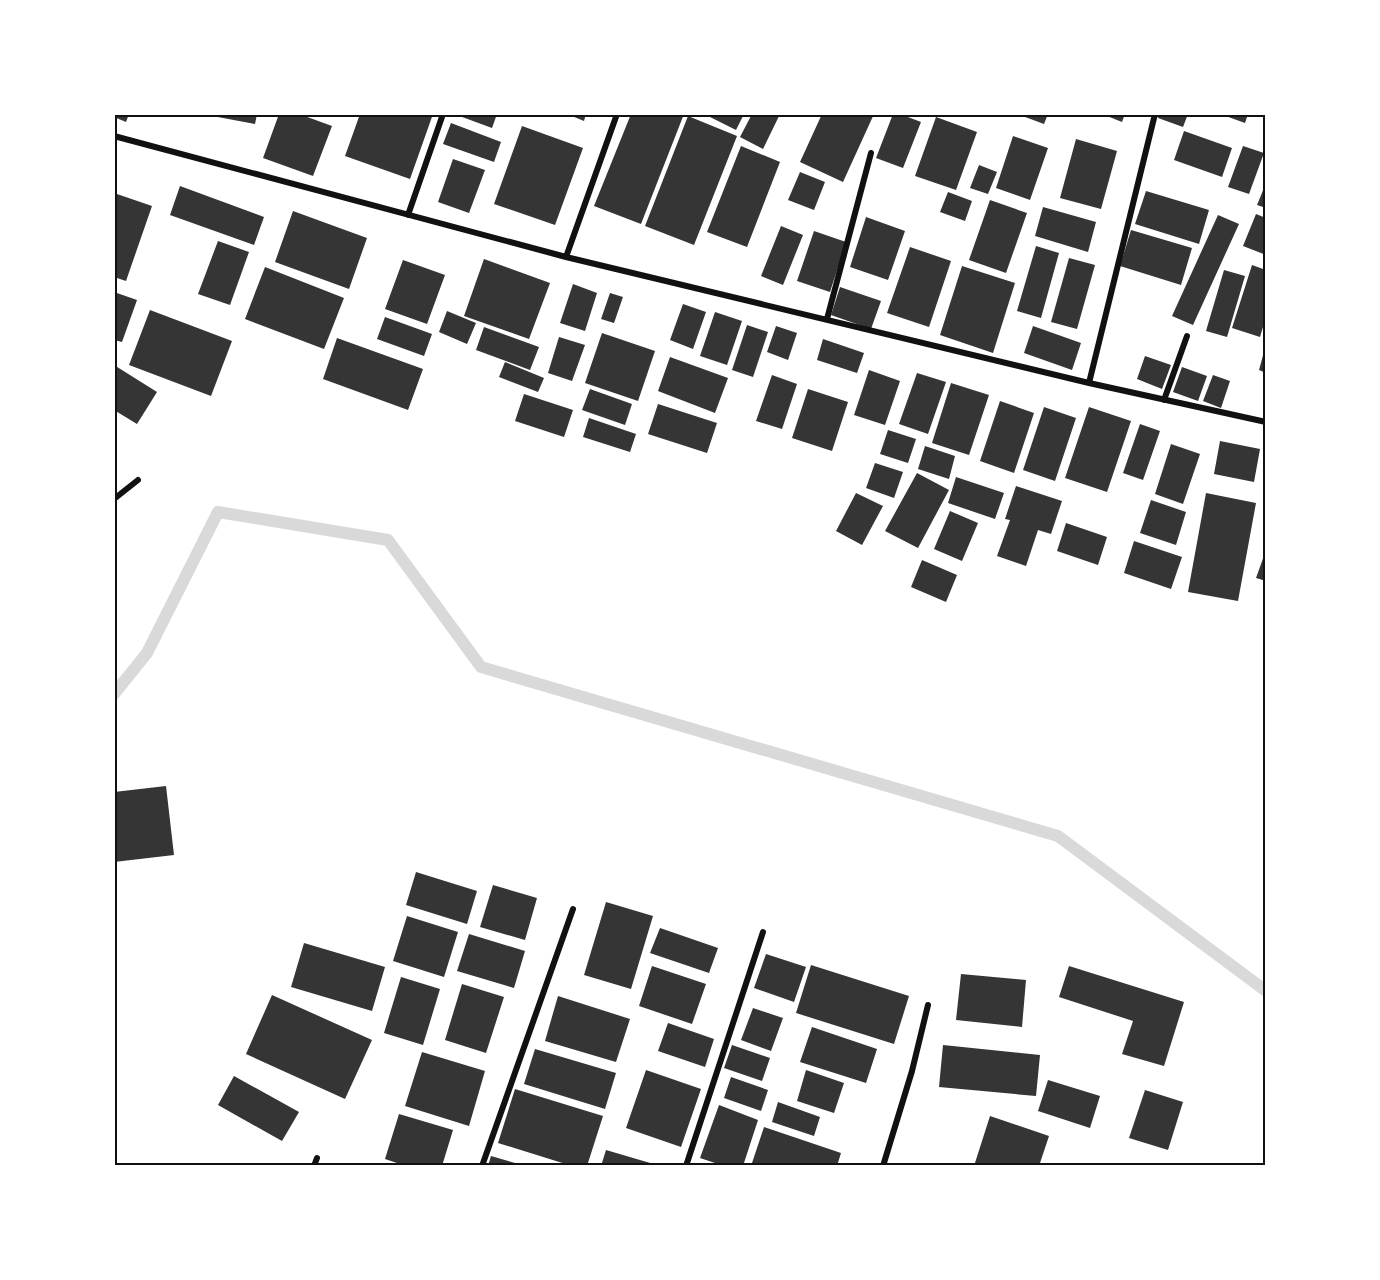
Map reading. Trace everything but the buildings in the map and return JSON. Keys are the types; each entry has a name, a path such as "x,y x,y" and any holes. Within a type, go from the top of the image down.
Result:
{"street":[{"path":"408,215 443,114"},
{"path":"566,256 617,114"},
{"path":"1089,383 1155,114"},
{"path":"114,136 566,256 1089,383 1266,422"},
{"path":"827,319 871,153"},
{"path":"1164,400 1187,336"},
{"path":"114,499 138,480"},
{"path":"482,1166 573,909"},
{"path":"686,1166 763,932"},
{"path":"883,1166 912,1071 927,1005"},
{"path":"314,1166 317,1158"}],"waterway":[{"path":"114,694 147,653 218,512 388,540 481,667 1058,836 1266,991"}]}
